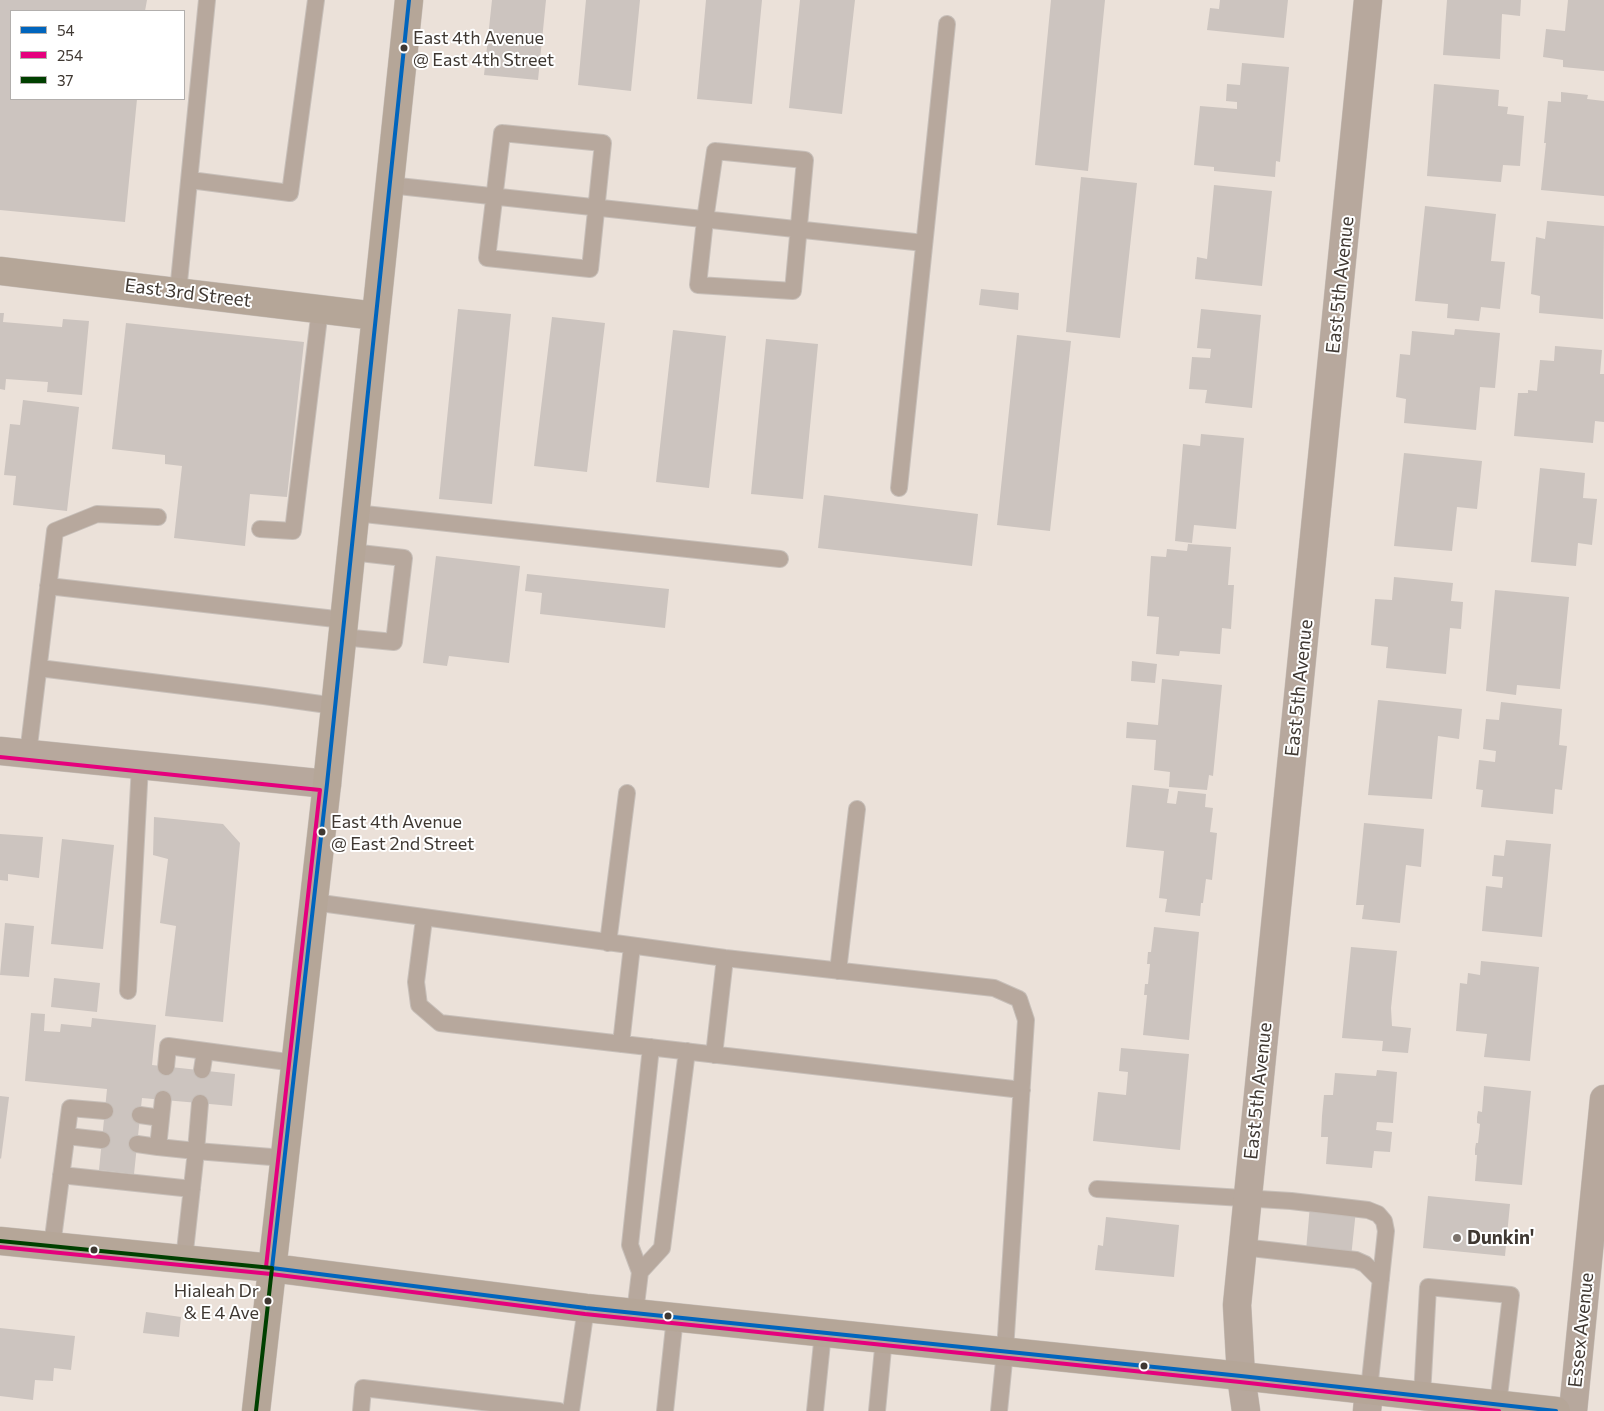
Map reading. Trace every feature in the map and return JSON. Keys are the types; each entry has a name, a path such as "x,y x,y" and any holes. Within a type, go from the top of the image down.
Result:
{"main road":[{"path":"256,1411 327,784 409,0"},
{"name":"East 3rd Street","path":"0,271 376,316"},
{"path":"0,1240 272,1268 586,1308 1241,1376 1368,1400 1422,1396 1556,1411"}],"street":[{"name":"East 5th Avenue","path":"1246,1411 1241,1376 1236,1305 1368,0"},
{"path":"0,751 327,784"},
{"name":"Essex Avenue","path":"1573,1411 1598,1220 1604,1099"}],"lane":[{"path":"178,292 207,0"},
{"path":"190,180 290,193 316,0"},
{"path":"899,488 947,24"},
{"path":"502,133 603,143 590,269 487,258 495,196 502,133"},
{"path":"715,151 805,160 798,229 793,291 698,286 715,151"},
{"path":"389,185 924,243"},
{"path":"260,529 293,531 320,309"},
{"path":"355,513 780,558"},
{"path":"28,754 55,531 97,514 158,518"},
{"path":"48,586 343,628 394,642 404,558 351,552"},
{"path":"39,668 335,706"},
{"path":"128,991 140,765"},
{"path":"608,943 627,793"},
{"path":"838,971 857,809"},
{"path":"313,902 424,919 725,958 994,988 1019,999 1026,1020 1005,1351 999,1411"},
{"path":"424,919 416,982 419,1005 440,1023 1022,1090"},
{"path":"621,1044 632,946"},
{"path":"714,1055 725,958"},
{"path":"166,1067 168,1046 295,1062"},
{"path":"635,1313 640,1272 630,1245 650,1047"},
{"path":"202,1070 205,1051"},
{"path":"640,1272 662,1248 687,1051"},
{"path":"158,1147 163,1099"},
{"path":"184,1260 200,1103"},
{"path":"52,1246 70,1108 105,1111"},
{"path":"140,1115 161,1118"},
{"path":"67,1136 102,1140"},
{"path":"137,1144 284,1158"},
{"path":"61,1175 192,1190"},
{"path":"1097,1189 1320,1205 1368,1210 1378,1214 1384,1220 1386,1230 1368,1400"},
{"path":"1242,1247 1356,1260 1370,1268 1381,1280"},
{"path":"1422,1396 1428,1287 1511,1295 1498,1405"},
{"path":"571,1411 586,1308"},
{"path":"665,1411 675,1317"},
{"path":"815,1411 823,1332"},
{"path":"877,1411 884,1338"},
{"path":"361,1411 363,1388 559,1411"}],"building":[{"path":"0,0 147,0 145,10 10,10 10,100 137,100 125,222 0,210"},
{"path":"492,0 546,0 538,80 484,75"},
{"path":"586,0 640,0 631,91 578,85"},
{"path":"706,0 762,0 752,104 697,99"},
{"path":"800,0 855,0 842,114 789,108"},
{"path":"1051,0 1105,0 1088,171 1035,165"},
{"path":"1220,0 1288,0 1284,38 1207,30 1210,8 1219,9"},
{"path":"1447,0 1521,0 1520,16 1502,14 1500,59 1443,55"},
{"path":"1568,0 1604,0 1604,71 1563,67 1563,60 1543,57 1546,29 1565,31"},
{"path":"1242,63 1289,67 1280,162 1276,161 1275,177 1214,171 1214,167 1194,165 1200,106 1237,109 1237,102 1226,101 1227,84 1240,85"},
{"path":"1434,84 1499,90 1498,106 1508,107 1507,114 1524,116 1520,166 1503,165 1501,182 1427,176"},
{"path":"1561,92 1588,95 1587,99 1604,101 1604,196 1541,190 1548,101 1561,102"},
{"path":"1081,177 1137,183 1120,338 1066,332"},
{"path":"1214,185 1272,191 1262,286 1195,279 1197,257 1207,259"},
{"path":"1425,206 1496,214 1491,261 1505,262 1500,309 1481,307 1479,321 1447,318 1448,304 1415,301"},
{"path":"1547,221 1604,226 1603,319 1539,313 1540,296 1531,294 1536,237 1545,239"},
{"path":"981,289 1019,293 1018,310 979,305"},
{"path":"458,309 511,314 492,504 439,499"},
{"path":"1201,309 1261,315 1252,408 1205,403 1207,390 1189,389 1192,357 1210,358 1211,349 1197,348"},
{"path":"0,313 4,313 3,322 62,327 63,319 89,321 82,395 47,392 48,382 6,379 5,390 0,389"},
{"path":"552,317 605,323 587,472 534,466"},
{"path":"126,323 304,342 287,497 250,494 245,546 174,538 182,466 165,464 165,455 112,449"},
{"path":"1455,329 1500,333 1495,388 1480,387 1476,430 1404,423 1406,399 1396,397 1400,354 1410,355 1412,331 1454,335"},
{"path":"673,330 726,336 709,488 656,482"},
{"path":"1017,335 1071,341 1050,531 997,525"},
{"path":"766,339 818,344 803,499 751,494"},
{"path":"1555,346 1602,350 1600,374 1604,374 1604,422 1595,421 1593,443 1514,436 1518,393 1528,393 1528,390 1537,391 1540,360 1554,361"},
{"path":"23,400 79,407 67,511 13,505 16,476 4,475 10,424 20,425"},
{"path":"1201,434 1244,438 1236,529 1194,525 1192,543 1175,541 1183,444 1200,446"},
{"path":"1404,453 1482,461 1477,509 1457,507 1452,551 1394,546"},
{"path":"1540,468 1585,473 1583,498 1597,499 1592,545 1578,543 1576,566 1531,562"},
{"path":"824,495 978,514 972,566 818,548"},
{"path":"1188,544 1231,547 1228,585 1234,585 1231,629 1222,628 1220,654 1180,651 1179,656 1156,654 1159,617 1147,616 1151,556 1166,557 1167,549 1187,551"},
{"path":"436,556 520,566 509,663 449,656 447,666 423,663"},
{"path":"527,574 669,589 665,628 540,614 542,593 525,591"},
{"path":"1394,577 1453,583 1451,601 1463,602 1461,629 1450,628 1446,674 1386,668 1388,647 1371,645 1375,599 1392,600"},
{"path":"1495,590 1569,597 1560,689 1517,685 1516,695 1486,691"},
{"path":"1132,661 1157,664 1155,683 1131,681"},
{"path":"1162,679 1222,685 1213,776 1209,775 1207,790 1169,787 1170,772 1154,770 1156,740 1126,738 1127,722 1158,725"},
{"path":"1378,700 1462,709 1459,739 1438,736 1432,799 1368,795"},
{"path":"1501,702 1562,709 1559,745 1567,746 1562,790 1555,789 1553,814 1481,807 1483,790 1476,789 1479,760 1495,762 1496,751 1483,749 1486,719 1499,720"},
{"path":"1132,785 1169,789 1167,803 1176,804 1178,791 1206,794 1205,807 1213,808 1210,832 1217,833 1212,880 1206,879 1200,916 1165,912 1167,899 1159,898 1164,851 1126,847"},
{"path":"154,817 223,824 240,843 223,1022 165,1016 176,926 160,923 168,859 153,855"},
{"path":"1364,823 1424,829 1421,867 1406,865 1400,923 1362,919 1364,905 1356,905"},
{"path":"0,834 43,837 39,878 8,874 8,881 0,880"},
{"path":"62,839 114,845 103,949 51,944"},
{"path":"1506,840 1551,844 1542,937 1482,931 1486,886 1502,888 1503,877 1492,876 1494,855 1504,856"},
{"path":"5,923 34,926 29,977 0,975"},
{"path":"1154,927 1199,932 1189,1040 1143,1035 1147,995 1144,995 1145,984 1148,984 1150,964 1147,964 1148,952 1151,952"},
{"path":"1351,947 1397,951 1391,1008 1392,1026 1411,1028 1408,1053 1382,1051 1383,1041 1342,1038"},
{"path":"1481,961 1539,967 1530,1061 1484,1057 1487,1034 1456,1031 1460,983 1467,984 1468,973 1480,975"},
{"path":"54,978 100,983 97,1012 51,1007"},
{"path":"31,1013 45,1014 44,1031 60,1032 61,1024 91,1027 92,1018 156,1025 152,1065 235,1074 232,1106 142,1098 134,1174 99,1170 107,1089 25,1081"},
{"path":"1121,1048 1189,1054 1180,1150 1093,1141 1098,1092 1126,1095 1128,1072 1119,1071"},
{"path":"1377,1070 1397,1072 1393,1123 1377,1122 1376,1130 1392,1132 1390,1152 1374,1151 1372,1168 1326,1164 1328,1137 1321,1137 1324,1095 1333,1095 1335,1073 1376,1076"},
{"path":"1484,1086 1531,1091 1522,1185 1475,1181 1477,1155 1475,1155 1475,1149 1476,1143 1478,1143 1480,1124 1477,1123 1477,1117 1478,1111 1482,1112"},
{"path":"0,1096 9,1097 1,1159 0,1158"},
{"path":"1428,1196 1510,1204 1505,1256 1423,1248"},
{"path":"1310,1205 1356,1210 1350,1267 1305,1262"},
{"path":"1106,1217 1179,1225 1174,1277 1095,1270 1098,1245 1103,1246"},
{"path":"146,1312 181,1317 179,1337 143,1333"},
{"path":"0,1328 75,1336 71,1370 54,1368 53,1381 35,1380 33,1400 0,1396"}],"transit line":[{"name":"54","path":"409,0 327,784 272,1268 586,1308 1241,1376 1556,1411"},
{"name":"254","path":"0,757 320,790 266,1267"},
{"name":"37","path":"0,1241 272,1268"},
{"name":"254","path":"0,1247 271,1274 585,1314 1240,1382 1499,1411"},
{"name":"37","path":"256,1411 272,1268"}],"place":[{"name":"East 4th Avenue @ East 4th Street","path":"404,48"},
{"name":"East 4th Avenue @ East 2nd Street","path":"322,832"},
{"name":"Dunkin'","path":"1457,1238"},
{"name":"Hialeah Dr & E 4 Ave","path":"268,1301"}]}
